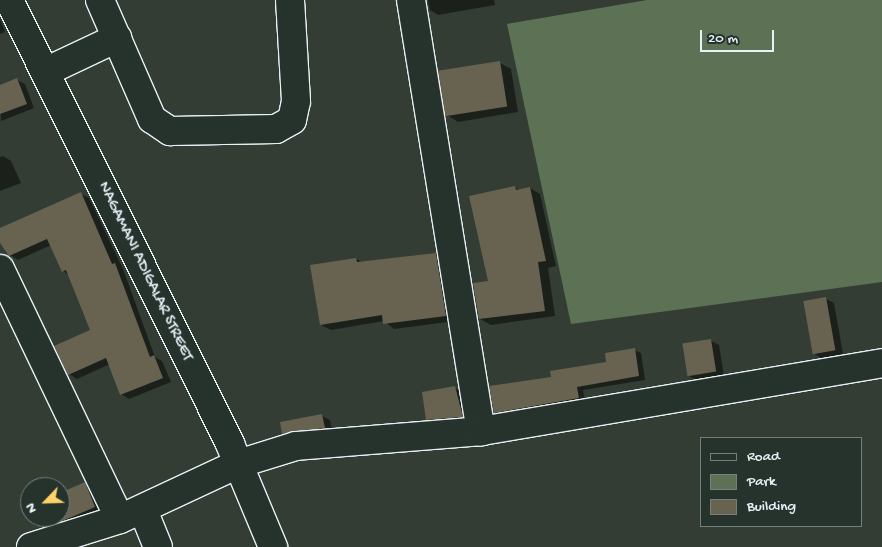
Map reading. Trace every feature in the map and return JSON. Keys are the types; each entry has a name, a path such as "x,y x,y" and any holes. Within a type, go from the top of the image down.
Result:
{"street":[{"name":"NAGAMANI ADIGALAR STREET","path":"9,0 238,464 273,547"},
{"path":"100,0 152,120 170,130 276,130 292,120 296,101 290,0"},
{"path":"411,0 481,431"},
{"path":"45,72 117,38"},
{"path":"0,269 132,514 158,547"},
{"path":"31,547 132,514 238,464 296,446 481,431 882,363"}],"green space":[{"path":"647,0 882,0 882,282 571,324 507,24"}],"building":[{"path":"500,61 507,106 445,116 438,71"},
{"path":"17,78 27,104 0,114 0,85"},
{"path":"515,186 516,190 530,187 546,261 538,262 545,311 479,319 473,283 488,281 469,196"},
{"path":"81,192 112,264 115,263 150,357 154,355 163,378 120,395 106,358 68,375 54,346 90,330 66,270 62,272 47,239 9,256 0,243 0,228"},
{"path":"436,253 446,316 383,324 382,315 320,325 310,265 356,258 357,262"},
{"path":"826,297 835,350 813,354 803,301"},
{"path":"711,339 716,372 688,376 682,344"},
{"path":"635,348 639,376 577,387 579,398 494,413 489,386 551,377 550,371 606,362 605,353"},
{"path":"455,386 463,417 426,420 422,392"},
{"path":"322,414 325,428 282,434 280,422"},
{"path":"85,482 95,507 70,518 70,489"}]}
